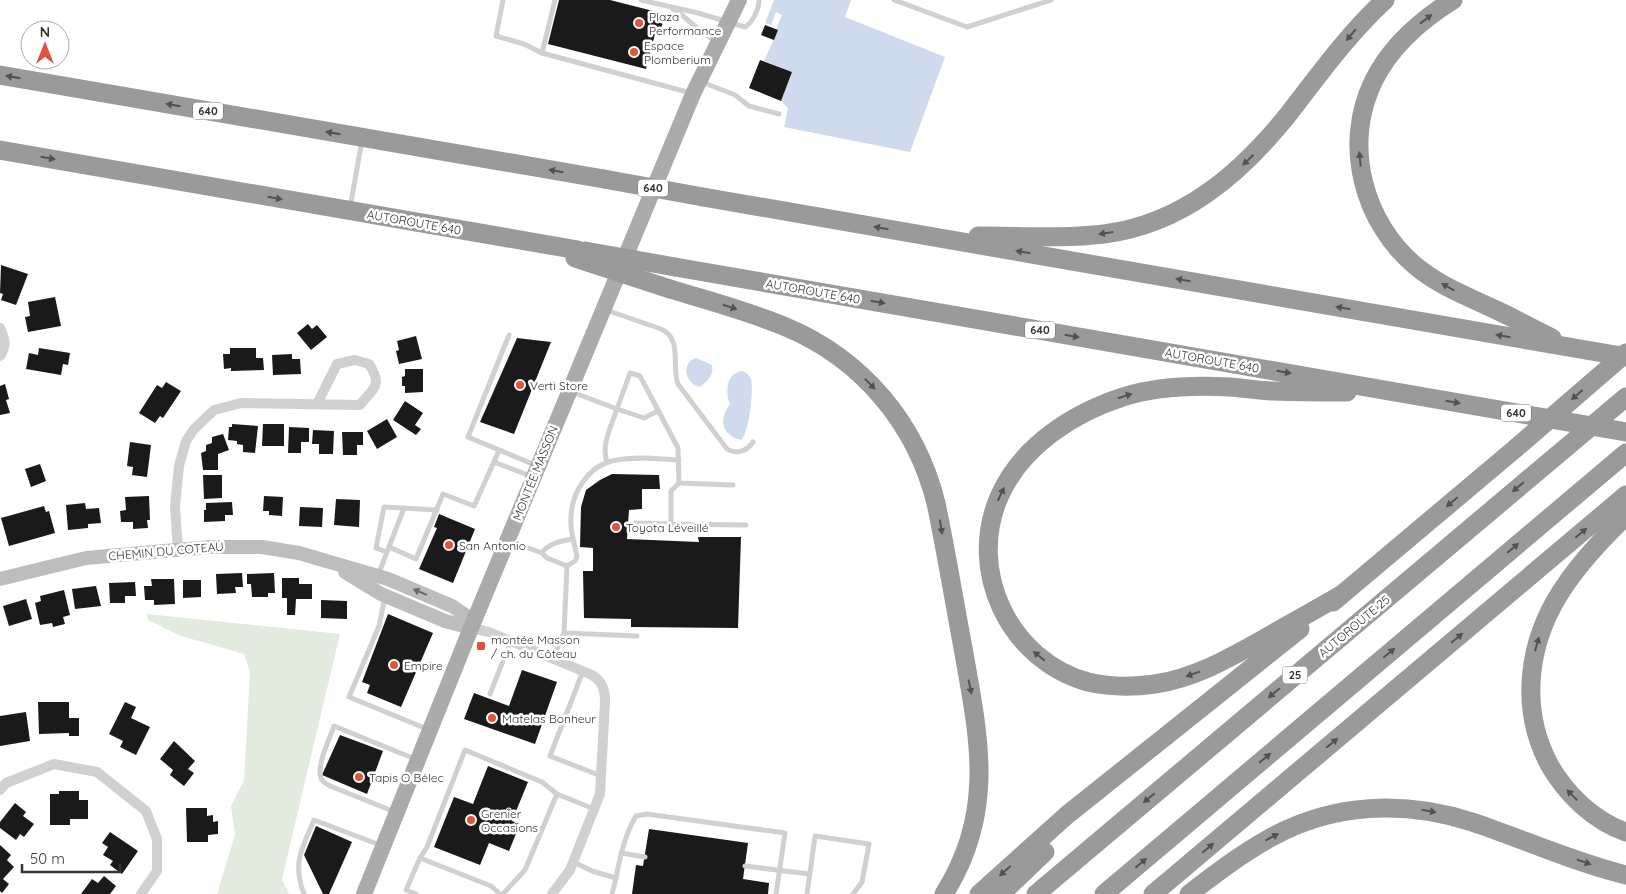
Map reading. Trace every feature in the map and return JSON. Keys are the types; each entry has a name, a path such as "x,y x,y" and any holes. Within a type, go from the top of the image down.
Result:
{"highway":[{"path":"929,236 1071,236 1104,234 1134,228 1181,210 1217,187 1252,156 1357,29 1385,0"},
{"path":"1453,0 1407,35 1389,56 1374,80 1364,105 1360,130 1360,164 1367,197 1377,220 1390,240 1427,275 1460,295 1492,308 1568,347"},
{"name":"640","path":"0,75 1623,355"},
{"name":"AUTOROUTE 640","path":"0,150 519,240 576,254 675,267 1626,432"},
{"path":"576,254 670,289 770,321 820,343 859,373 882,396 902,423 919,454 936,503 973,704 979,748 978,798 974,825 959,867 944,894"},
{"path":"980,894 1067,815 1341,595 1623,355"},
{"path":"1341,595 1228,659 1189,675 1144,685 1116,686 1088,682 1060,671 1037,655 1018,636 1004,615 994,590 988,565 991,519 1006,483 1032,449 1076,418 1123,397 1151,390 1192,386 1272,391 1405,394"},
{"name":"AUTOROUTE 25","path":"1036,894 1626,396"},
{"path":"1104,894 1626,453"},
{"path":"1153,894 1626,495"},
{"path":"1626,516 1587,556 1556,599 1538,642 1531,673 1530,695 1532,716 1539,741 1545,756 1562,784 1572,796 1595,816 1626,832"},
{"path":"1001,894 1095,802 1218,695"},
{"path":"1189,894 1271,837 1297,825 1334,813 1389,807 1414,809 1456,817 1626,875"}],"main road":[{"name":"MONTÉE MASSON","path":"724,20 726,0"},
{"name":"MONTÉE MASSON","path":"364,894 472,624 695,87 724,20 739,0"}],"street":[{"path":"0,328 5,339 4,351 0,356"},
{"path":"178,550 175,506 180,466 186,441 194,429 214,410 241,402 317,404 360,404 376,385 376,376 369,364 354,360 337,364 317,404"},
{"name":"CHEMIN DU COTEAU","path":"0,580 86,558 220,546 262,547 299,553 332,563 375,582 452,606 472,624"},
{"name":"CHEMIN DU COTEAU","path":"375,582 385,596 445,621 472,624"},
{"path":"472,624 583,670 596,677 604,687 605,702 600,794 574,862 566,877 552,894"},
{"path":"0,790 6,783 54,764 97,772 146,811 157,839 157,871 142,894"}],"lane":[{"path":"503,0 496,36 524,44 542,53 735,95 749,106 779,114"},
{"path":"542,53 555,0"},
{"path":"641,0 724,20 741,26 749,25 759,5 758,0"},
{"path":"894,0 967,27 1048,0"},
{"path":"666,6 676,11 705,36 715,40"},
{"path":"350,211 363,138"},
{"path":"603,309 670,334 674,342 674,372 678,384 727,448 730,451 742,451 753,442"},
{"path":"509,335 468,437 499,450 536,472"},
{"path":"607,462 604,446 630,373 640,376 678,448 679,483 671,491 671,524"},
{"path":"569,391 644,418 658,411"},
{"path":"437,510 384,507 376,548 388,549 416,559 437,510 443,494 474,506 499,450"},
{"path":"566,566 575,561 577,557 572,539 571,518 579,487 590,473 607,462 633,459 679,460"},
{"path":"494,462 536,472"},
{"path":"679,483 733,485"},
{"path":"375,582 404,508"},
{"path":"635,523 746,526"},
{"path":"542,553 544,548 550,545 572,539"},
{"path":"507,541 542,553 547,558 566,566"},
{"path":"553,658 564,633 566,566"},
{"path":"385,596 379,626 349,697 430,731"},
{"path":"564,633 637,636"},
{"path":"490,694 511,641"},
{"path":"583,670 550,756 602,776"},
{"path":"396,812 324,782 320,772 321,763 334,726 418,760"},
{"path":"416,894 406,890 427,847 465,750 542,782 557,794 595,809"},
{"path":"420,858 491,886 502,894 525,870 557,794"},
{"path":"612,894 621,854 636,816 647,814 785,833 776,894"},
{"path":"304,894 299,877 299,856 314,820 383,846"},
{"path":"807,894 815,836 869,844 864,877 853,894"},
{"path":"621,854 645,857"},
{"path":"574,862 592,871 616,878"},
{"path":"745,866 809,874"}],"shaded area":[{"path":"147,614 340,634 282,879 289,894 217,894 235,835 231,806 244,780 250,672 244,654 181,636 148,620"}],"water":[{"path":"774,0 851,0 845,17 945,57 910,152 784,127 788,108 781,101 792,72 764,61 778,30 776,29 782,15 776,12 771,25 765,23"},
{"path":"696,358 712,365 710,378 700,387 691,382 687,374 688,364"},
{"path":"743,371 751,379 752,392 748,421 741,440 726,431 723,421 730,404 727,389 728,383 733,375"}],"building":[{"path":"559,0 610,0 665,14 660,33 656,30 646,69 548,44"},
{"path":"765,25 778,30 774,40 761,35"},
{"path":"760,60 792,72 781,101 749,88"},
{"path":"1,265 28,274 16,305 1,300 3,294 0,293"},
{"path":"55,297 61,326 28,332 25,317 30,316 28,302"},
{"path":"308,324 312,329 317,325 327,337 311,350 297,333"},
{"path":"416,336 422,359 399,364 396,351 399,350 397,341"},
{"path":"517,338 551,342 514,434 480,422"},
{"path":"39,348 70,353 68,365 63,364 61,375 26,369 29,353 38,355"},
{"path":"230,348 256,348 256,358 263,358 264,370 231,371 231,368 224,369 223,354 230,354"},
{"path":"292,354 292,359 300,359 301,374 273,375 272,355"},
{"path":"405,369 423,369 423,392 405,393 405,386 402,386 402,377 405,376"},
{"path":"166,382 181,391 163,418 160,416 155,423 139,413 157,385 162,388"},
{"path":"5,384 9,399 6,400 10,413 0,415 0,386"},
{"path":"405,401 423,413 415,425 421,429 416,435 393,420"},
{"path":"387,419 397,437 377,449 367,431"},
{"path":"232,424 258,426 255,453 243,452 243,445 237,444 237,441 228,440 229,427 232,427"},
{"path":"263,424 284,424 284,446 262,446"},
{"path":"289,427 309,428 309,442 301,442 301,453 288,453"},
{"path":"313,430 334,431 333,454 319,454 319,444 312,444"},
{"path":"342,432 363,432 363,445 357,445 357,455 343,455"},
{"path":"223,434 229,450 218,454 218,470 203,470 201,453 206,451 206,445 212,443 212,437"},
{"path":"130,442 151,445 147,477 132,475 133,467 127,466"},
{"path":"40,464 46,481 31,487 25,469"},
{"path":"612,474 659,475 660,489 642,489 642,509 629,510 627,539 699,542 698,537 741,537 738,628 631,627 631,619 584,618 583,571 593,571 593,548 580,547 581,507 586,490"},
{"path":"203,475 222,475 222,498 204,499"},
{"path":"149,496 150,520 147,520 148,528 133,529 133,522 121,522 120,511 126,510 125,497"},
{"path":"264,496 283,497 282,516 269,515 269,511 263,511"},
{"path":"336,499 360,500 359,527 334,525"},
{"path":"232,502 233,515 225,515 225,521 204,522 206,503"},
{"path":"85,503 86,509 99,508 101,523 88,524 88,528 68,530 66,505"},
{"path":"44,506 46,512 49,511 55,533 9,546 1,518"},
{"path":"300,507 323,508 322,527 299,526"},
{"path":"439,514 475,529 453,583 419,569 437,528 434,527"},
{"path":"242,573 243,587 235,587 236,593 217,594 216,574"},
{"path":"274,573 275,593 268,593 268,597 252,597 251,584 247,584 247,574"},
{"path":"282,578 299,578 299,584 312,584 312,599 296,599 295,615 287,615 287,598 282,598"},
{"path":"151,579 174,579 175,604 154,605 154,600 145,600 144,586 152,586"},
{"path":"183,580 201,580 201,597 183,598"},
{"path":"135,582 136,596 125,596 125,603 110,603 109,583"},
{"path":"96,586 101,606 75,609 72,589"},
{"path":"64,590 70,615 63,617 65,624 53,627 52,623 40,625 35,603 41,601 40,596"},
{"path":"26,599 32,619 9,626 3,606"},
{"path":"321,600 347,601 347,619 321,618"},
{"path":"388,614 433,633 401,707 367,693 370,685 362,682"},
{"path":"522,670 557,682 535,744 464,719 474,693 509,706"},
{"path":"38,702 69,702 69,718 79,718 79,736 69,736 69,733 39,734"},
{"path":"125,702 136,707 131,718 150,727 136,755 120,747 123,741 109,734"},
{"path":"26,712 30,741 0,746 0,716"},
{"path":"340,735 383,751 367,794 322,775"},
{"path":"174,741 195,761 188,769 194,773 184,786 170,775 173,770 160,759"},
{"path":"488,766 528,782 512,821 520,824 509,851 489,843 480,865 434,847 454,797 473,804"},
{"path":"59,791 79,791 79,800 88,800 88,819 70,819 70,825 50,825 50,794 59,794"},
{"path":"15,803 26,812 23,816 34,824 24,837 20,834 16,840 0,828 0,822"},
{"path":"186,808 207,808 207,816 213,815 213,822 218,821 218,834 208,835 208,842 187,842"},
{"path":"316,826 352,842 329,894 323,894 304,855"},
{"path":"649,829 748,843 743,879 769,883 768,894 632,894 636,865 643,866"},
{"path":"110,832 138,851 122,874 110,865 113,861 103,855 108,847 102,843"},
{"path":"0,845 11,855 7,860 14,867 3,879 9,884 2,893 0,891"},
{"path":"104,876 116,886 110,894 81,894 92,879 98,883"}],"place":[{"name":"Plaza Performance","path":"639,23"},
{"name":"Espace Plomberium","path":"634,52"},
{"name":"Verti Store","path":"520,385"},
{"name":"Toyota Léveillé","path":"616,527"},
{"name":"San Antonio","path":"449,545"},
{"name":"montée Masson / ch. du Côteau","path":"481,646"},
{"name":"Empire","path":"394,665"},
{"name":"Matelas Bonheur","path":"492,718"},
{"name":"Tapis O Bélec","path":"359,777"},
{"name":"Grenier Occasions","path":"471,820"}]}
